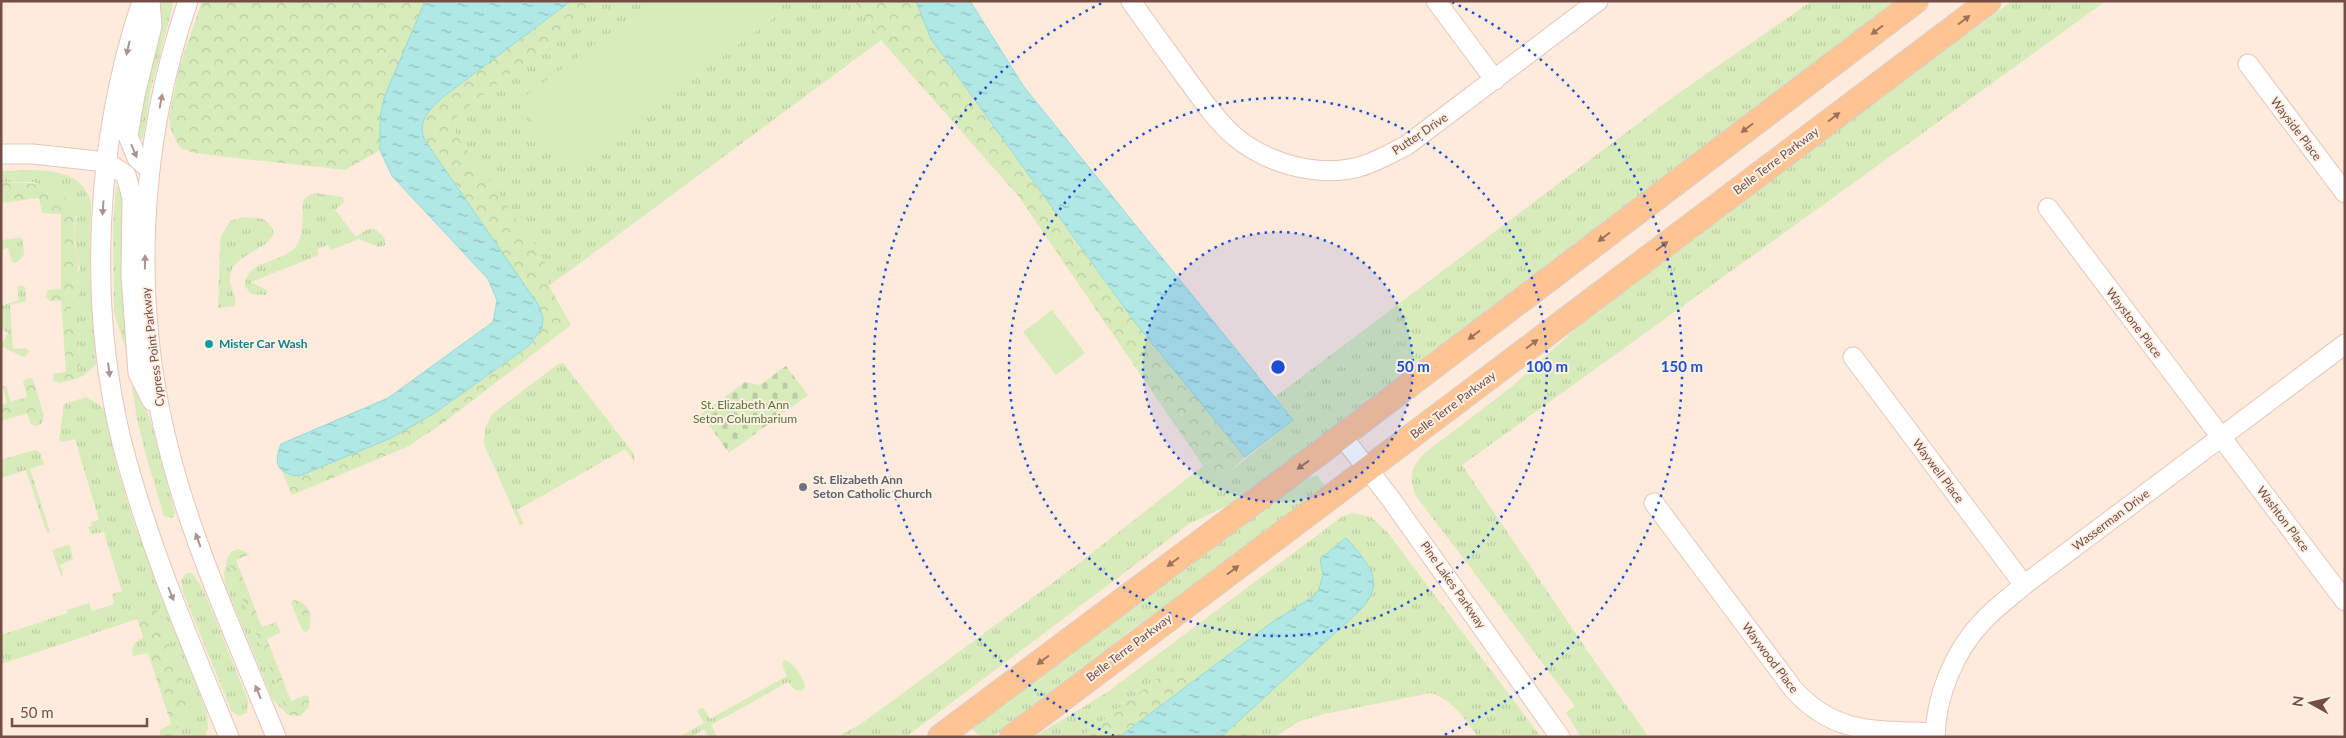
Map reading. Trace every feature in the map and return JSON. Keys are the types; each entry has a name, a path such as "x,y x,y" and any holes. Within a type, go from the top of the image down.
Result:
{"main road":[{"path":"940,737 1342,436 1916,1"},
{"name":"Belle Terre Parkway","path":"1012,737 1990,1"}],"street":[{"path":"142,1 132,29 115,105 106,162 102,218 104,314 111,381 120,434 156,554 229,737"},
{"path":"150,1 152,26 134,95 128,136 136,158 150,170"},
{"name":"Cypress Point Parkway","path":"188,1 168,70 150,170 145,277 151,357 163,424 190,518 274,736"},
{"name":"Putter Drive","path":"1131,1 1220,123 1246,145 1262,154 1291,165 1321,170 1339,170 1372,162 1407,145 1598,1"},
{"path":"1436,1 1495,80"},
{"name":"Wayside Place","path":"2248,64 2345,193"},
{"path":"1,154 33,154 106,162 126,176 132,198 131,275 138,373 163,424"},
{"name":"Waystone Place","path":"2048,208 2220,438"},
{"name":"Wasserman Drive","path":"1935,735 1938,708 1945,684 1963,646 1982,621 2024,586 2345,344"},
{"name":"Waywell Place","path":"1853,357 2024,586"},
{"name":"Pine Lakes Parkway","path":"1342,436 1368,468 1560,737"},
{"name":"Washton Place","path":"2220,438 2345,601"},
{"name":"Waywood Place","path":"1654,503 1794,690 1813,709 1832,720 1853,727 1935,735"}],"green space":[{"path":"161,1 173,1 150,93 143,139 137,138 135,130 159,20"},
{"path":"202,1 425,1 380,118 380,150 345,170 195,153 183,149 178,144 171,130 169,117 180,65"},
{"path":"571,1 603,1 455,119 456,134 541,253 548,272 549,286 571,325 443,423 407,447 292,495 282,471 289,475 391,438 433,414 531,345 542,327 424,139 422,126 426,115 443,97"},
{"path":"603,1 854,1 881,40 549,286 548,271 456,134 455,119"},
{"path":"652,1 763,1 775,17 570,172 518,102"},
{"path":"854,1 916,1 931,39 1134,321 1245,457 1226,475 1215,476 1203,466 1019,197 881,40"},
{"path":"1812,1 1902,1 1240,498 1189,524 906,737 837,737 861,724 1078,564 1203,466 1215,476 1226,475 1293,420 1275,397 1676,95"},
{"path":"2012,1 2106,1 1462,465 1597,665 1649,737 1581,737 1566,713 1575,706 1416,496 1412,483 1414,467 1426,452 1510,388 1582,323 1898,84"},
{"path":"1,171 49,171 75,179 87,192 91,202 90,274 96,364 83,376 72,380 80,364 79,320 71,320 71,301 79,285 76,277 80,269 74,238 77,216 62,196 34,182 1,182"},
{"path":"1,182 44,184 50,190 66,198 72,204 76,213 74,239 78,263 76,277 80,296 71,301 71,319 79,320 80,364 72,380 59,383 53,380 53,374 66,372 61,300 50,301 46,297 47,290 61,289 61,214 42,213 39,198 1,203"},
{"path":"116,187 124,188 134,378 150,419 175,512 173,518 164,516 146,456 137,419 127,354 114,312 113,225"},
{"path":"314,193 343,197 344,202 335,210 356,237 368,229 374,229 385,239 385,245 379,247 358,239 331,250 328,245 317,249 319,255 251,282 268,291 266,295 251,294 245,286 247,276 260,265 294,249 301,237 303,201"},
{"path":"244,217 263,219 271,227 273,234 270,240 263,246 245,256 232,269 230,280 235,297 235,306 218,308 221,236 230,221"},
{"path":"23,238 24,256 16,263 12,262 8,248 1,250 1,240"},
{"path":"22,285 25,287 26,301 10,305 13,349 26,348 29,351 23,357 1,346 8,333 1,329 1,306 19,300 17,287"},
{"path":"1052,310 1085,353 1056,375 1023,332"},
{"path":"563,363 634,454 635,462 625,449 517,510 524,524 520,525 484,444 485,429 492,414 558,364"},
{"name":"St. Elizabeth Ann Seton Columbarium","path":"786,366 808,395 729,453 701,414 745,382 760,385"},
{"path":"29,378 33,379 44,416 41,424 35,426 31,424 27,413 1,421 1,405 7,403 3,386 6,387 11,402 27,397 23,381"},
{"path":"86,397 104,408 118,471 134,523 207,713 208,729 204,737 176,737 179,729 170,706 191,703 149,609 137,619 1,664 1,635 68,613 67,610 89,603 92,611 114,604 112,594 122,591 104,532 91,534 88,527 92,526 91,522 98,520 98,516 75,439 63,442 59,440 64,404"},
{"path":"34,450 40,452 44,464 30,469 50,532 47,533 26,470 1,478 1,460"},
{"path":"1317,475 1325,486 1144,625 1142,622 1060,686 1060,688 993,737 986,737 974,732 970,726 1302,480"},
{"path":"1352,513 1371,517 1388,533 1541,737 1478,737 1452,705 1431,693 1324,714 1300,721 1275,737 1255,737 1242,717 1363,607 1320,559 1323,575 1319,589 1314,596 1271,623 1196,679 1189,671 1169,670 1081,737 1034,737 1106,693 1343,516"},
{"path":"70,546 73,559 60,565 63,575 61,576 52,550"},
{"path":"238,549 250,554 236,560 262,627 276,622 281,632 267,639 291,701 306,695 309,697 309,707 300,716 288,715 227,559 231,552"},
{"path":"227,559 288,715 273,700 225,584 224,573"},
{"path":"187,573 192,573 203,589 248,700 247,713 238,716 231,710 183,592 181,580"},
{"path":"294,600 303,604 310,614 310,628 306,632 302,630 291,603"},
{"path":"149,609 156,609 191,703 189,709 182,710 170,707 179,729 176,737 160,737 160,730 171,724 148,653 149,641 142,633 137,619"},
{"path":"142,633 149,641 148,653 133,656 133,647 143,638"},
{"path":"784,660 791,664 800,675 805,687 802,691 795,690 788,682 711,725 717,737 709,737 704,729 691,737 679,737 704,723 698,713 700,708 704,709 710,719 787,676 782,664"},
{"path":"1180,668 1189,671 1196,679 1119,737 1081,737 1169,670"},
{"path":"1242,717 1255,737 1221,737"}],"water":[{"path":"425,1 571,1 443,97 426,115 422,126 424,139 539,306 543,317 542,328 530,345 433,414 391,438 299,476 292,475 279,467 277,457 281,444 388,398 493,322 497,300 488,279 392,176 380,150 380,118 384,98"},
{"path":"916,1 970,1 1024,87 1293,420 1245,457 1134,321 931,39"},
{"path":"1346,538 1362,557 1372,575 1372,593 1366,603 1221,737 1119,737 1271,623 1314,596 1319,589 1323,575 1320,559"}],"place":[{"name":"Mister Car Wash","path":"209,344"},
{"name":"St. Elizabeth Ann Seton Catholic Church","path":"803,487"}]}
